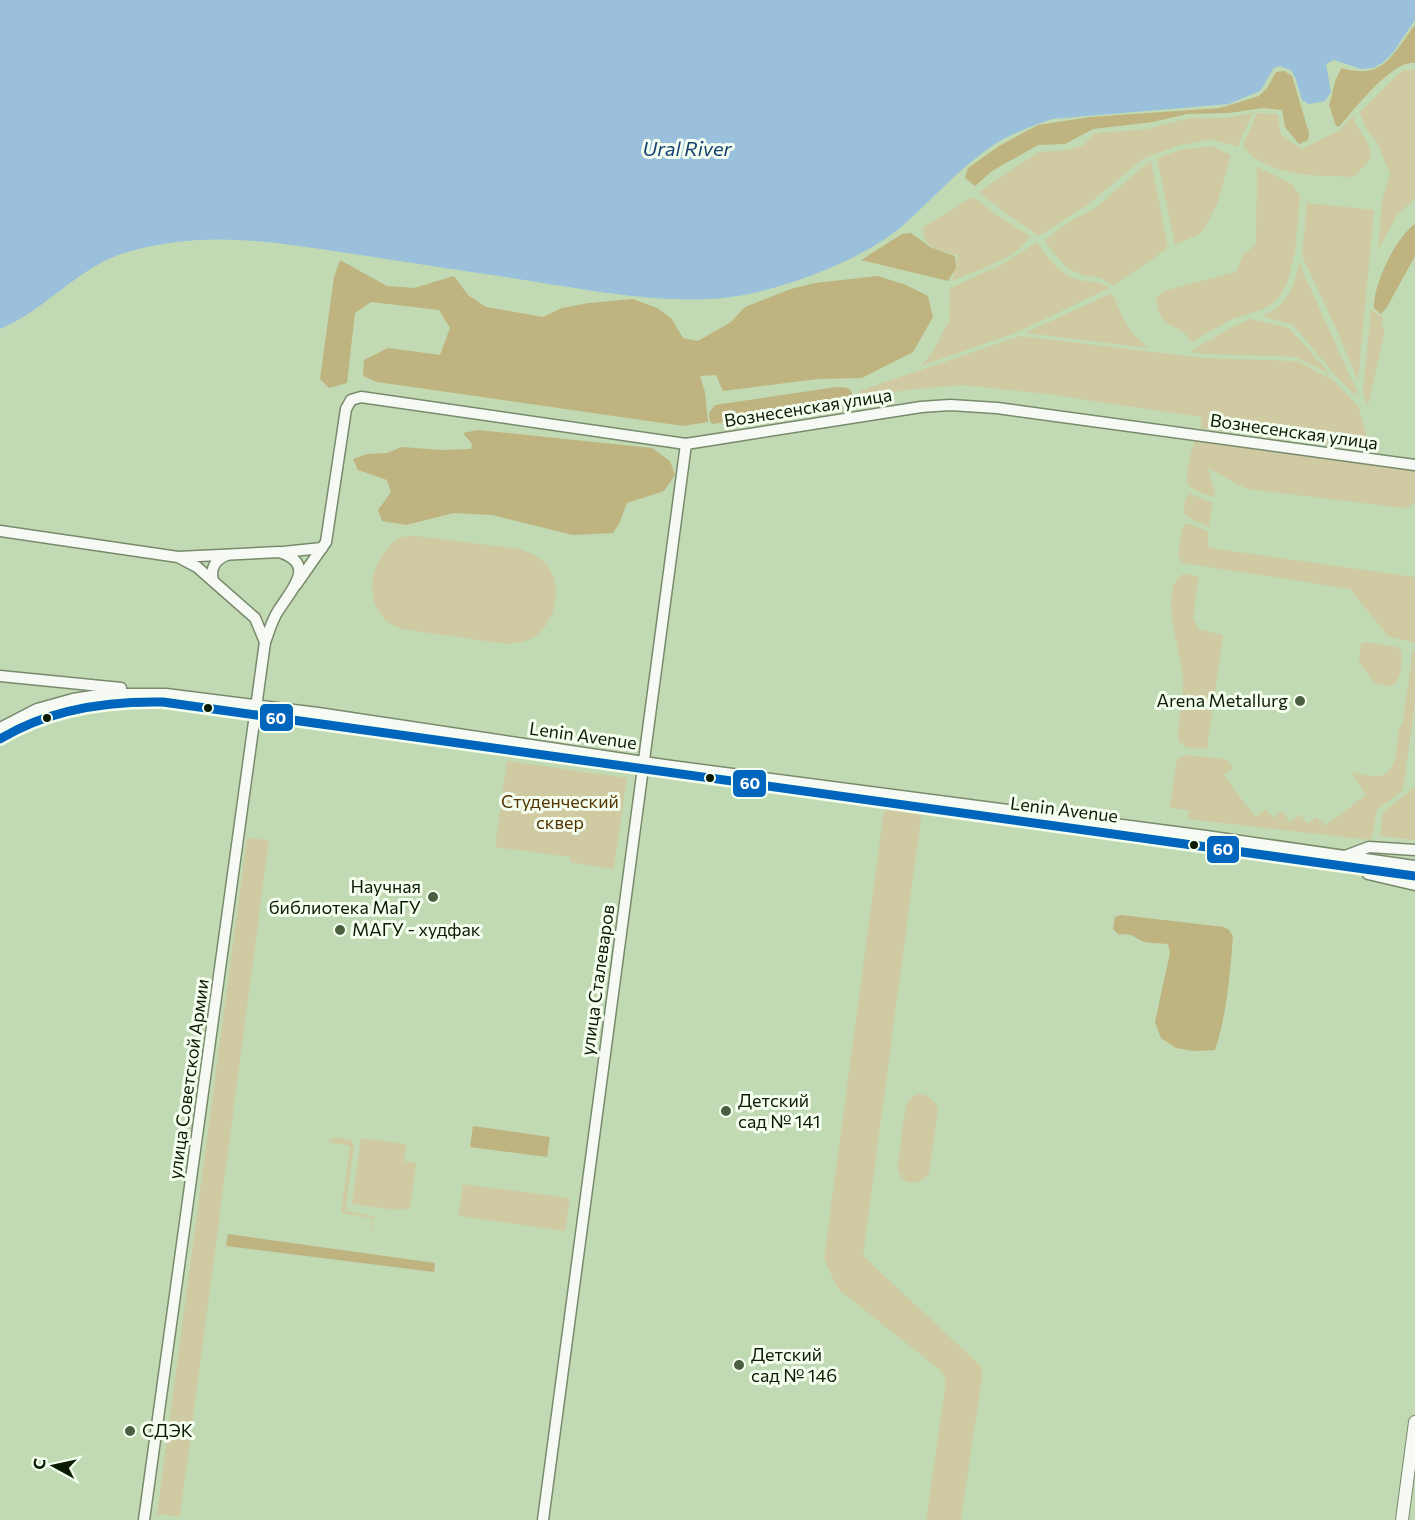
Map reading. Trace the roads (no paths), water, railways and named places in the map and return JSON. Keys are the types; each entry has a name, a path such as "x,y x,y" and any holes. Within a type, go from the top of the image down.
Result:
{"main road":[{"name":"Вознесенская улица","path":"324,545 346,409 351,400 362,397 686,444 921,407 950,405 1008,410 1415,465"},
{"name":"улица Сталеваров","path":"543,1520 579,1263 600,1078 686,444"},
{"path":"0,531 178,557 189,561 255,618 265,642"},
{"path":"178,557 279,552 324,545"},
{"path":"255,618 270,618 276,613 324,545"},
{"path":"279,552 294,559 298,566 296,585"},
{"path":"213,580 212,569 217,561 228,554"},
{"name":"улица Советской Армии","path":"144,1520 265,642 276,613"},
{"path":"0,676 166,693"},
{"name":"Lenin Avenue","path":"0,728 37,710 73,699 105,694 166,693 256,710 1149,837 1343,861 1415,866"},
{"name":"Lenin Avenue","path":"0,739 74,709 106,704 163,702 256,710"},
{"path":"1343,861 1369,847 1415,850"},
{"path":"1343,861 1380,878 1415,885"},
{"name":"Lenin Avenue","path":"1343,861 1415,876"},
{"path":"1402,1520 1415,1422"}],"water":[{"name":"Ural River","path":"0,0 1415,0 1415,20 1392,54 1373,68 1361,69 1334,60 1326,64 1331,92 1325,101 1309,104 1302,100 1291,70 1280,66 1274,68 1260,91 1229,104 1052,119 1023,130 982,153 884,240 841,263 768,290 723,298 651,298 308,247 257,241 182,241 113,257 80,276 34,310 0,329"}],"place":[{"name":"Arena Metallurg","path":"1300,701"},
{"name":"Научная библиотека МаГУ","path":"433,897"},
{"name":"МАГУ - худфак","path":"340,930"},
{"name":"Детский сад № 141","path":"726,1111"},
{"name":"Детский сад № 146","path":"739,1365"},
{"name":"СДЭК","path":"130,1431"}],"park label":[{"name":"Студенческий сквер","path":"560,812"}]}
